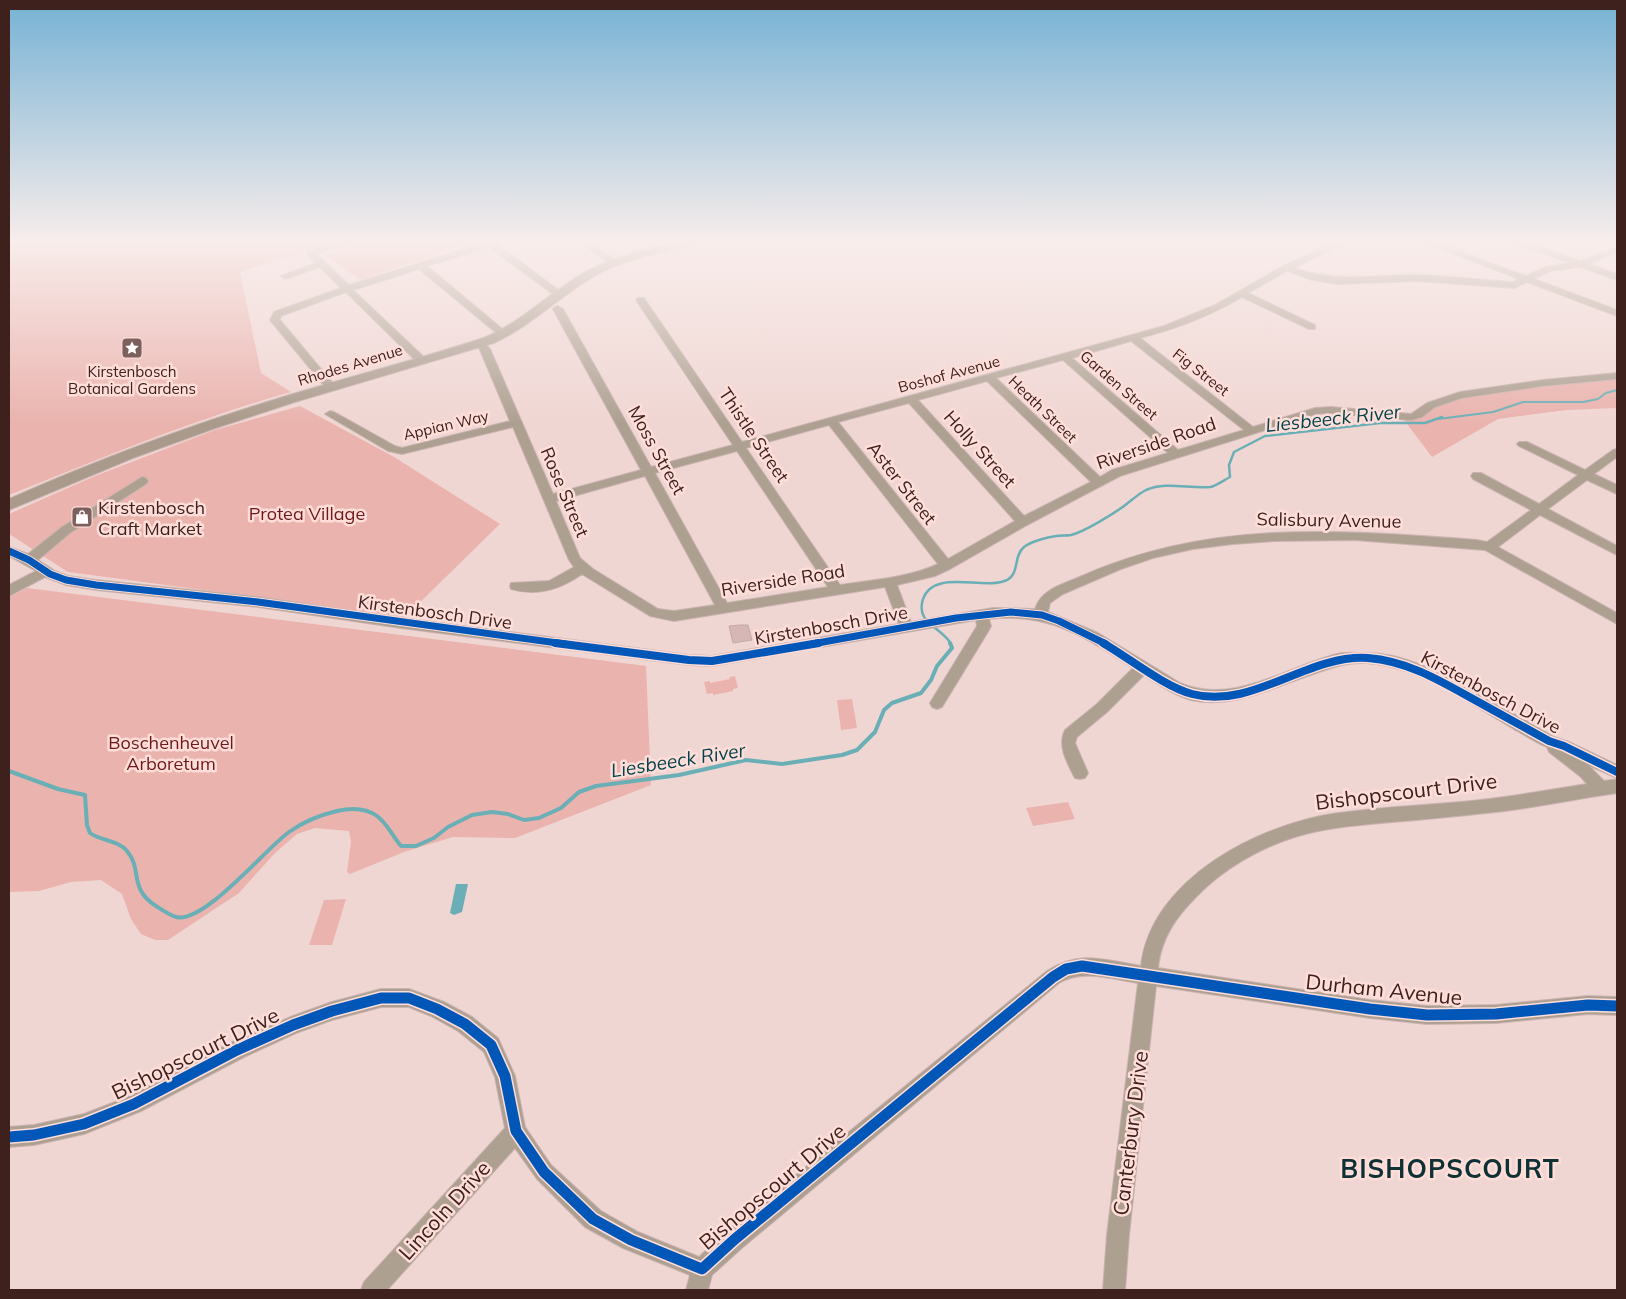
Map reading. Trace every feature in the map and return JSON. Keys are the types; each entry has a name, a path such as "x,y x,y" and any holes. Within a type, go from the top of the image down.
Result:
{"main road":[{"name":"Rhodes Avenue","path":"9,505 107,462 163,442 331,386 480,343 522,324 550,303"}],"street":[{"path":"309,303 277,314 275,320 331,386"},
{"path":"361,303 422,361"},
{"path":"465,303 503,334"},
{"name":"Thistle Street","path":"643,303 837,590"},
{"name":"Boshof Avenue","path":"549,498 740,445 832,422 1172,326 1226,303"},
{"path":"1260,303 1312,327"},
{"path":"1589,303 1617,313"},
{"name":"Moss Street","path":"558,309 724,609"},
{"name":"Fig Street","path":"1132,337 1251,430"},
{"name":"Rose Street","path":"480,343 485,349 518,423 574,557 583,567 655,613 662,615"},
{"name":"Garden Street","path":"1064,357 1177,455"},
{"name":"Riverside Road","path":"662,615 680,616 922,575 946,566 1023,522 1116,473 1207,446 1251,430 1324,410 1411,418 1431,405 1460,395 1543,383 1617,376"},
{"name":"Heath Street","path":"990,378 1098,482"},
{"name":"Holly Street","path":"911,400 1023,522"},
{"name":"Appian Way","path":"330,414 392,449 402,451 518,423"},
{"name":"Aster Street","path":"832,422 946,566"},
{"path":"1523,444 1617,490"},
{"path":"1617,452 1489,547 1617,619"},
{"path":"1477,476 1617,551"},
{"path":"29,560 66,530 142,481"},
{"name":"Salisbury Avenue","path":"1040,615 1044,601 1058,592 1152,554 1199,544 1252,537 1346,536 1477,544 1489,547"},
{"name":"Kirstenbosch Drive","path":"9,551 29,560 45,571 66,580 96,585 258,602 401,623 689,660 712,660 939,622 1021,613 1040,615 1072,626 1142,668 1191,694 1218,697 1250,690 1339,660 1366,658 1392,661 1425,672 1549,741 1564,746 1617,772"},
{"path":"516,586 553,587 583,567"},
{"path":"9,591 45,571"},
{"path":"889,582 911,627"},
{"path":"937,703 984,626 982,616"},
{"path":"1080,773 1068,743 1070,734 1097,712 1142,668"},
{"name":"Kirstenbosch Drive","path":"1549,741 1556,750 1586,772 1600,788"},
{"name":"Bishopscourt Drive","path":"9,1137 34,1135 84,1124 134,1104 237,1050 293,1025 332,1011 381,998 409,998 437,1009 466,1024 491,1046 505,1076 516,1131 544,1172 593,1219 631,1240 702,1269 735,1239 1066,969 1082,966 1148,976 1151,952 1162,926 1173,908 1186,893 1225,863 1254,847 1293,830 1337,820 1489,806 1617,786"},
{"name":"Durham Avenue","path":"1148,976 1370,1009 1427,1015 1496,1014 1588,1005 1617,1006"},
{"name":"Canterbury Drive","path":"1114,1290 1119,1226 1148,976"},
{"name":"Lincoln Drive","path":"372,1290 516,1131"},
{"path":"697,1290 702,1269"}],"green space":[{"name":"Kirstenbosch Botanical Gardens","path":"9,303 246,303 261,373 291,392 219,414 9,495"},
{"path":"1617,378 1617,408 1567,410 1498,419 1432,457 1404,420 1414,419 1435,405 1463,397 1544,384"},
{"name":"Protea Village","path":"300,406 394,457 500,524 405,617 68,572 9,534 9,514 95,476 215,430"},
{"name":"Boschenheuvel Arboretum","path":"27,588 646,666 651,785 515,838 453,837 404,852 350,874 347,872 351,842 349,831 315,828 297,834 275,853 239,893 168,940 155,940 141,934 131,919 122,894 101,880 71,882 39,891 9,892 9,597"},
{"path":"735,676 738,688 733,689 733,691 713,695 713,693 707,694 704,682 710,681 710,683 730,679 729,677"},
{"path":"852,699 857,728 841,730 837,700"},
{"path":"1068,802 1075,819 1033,826 1026,808"},
{"path":"346,899 332,945 309,945 324,900"}],"water":[{"path":"456,884 468,884 462,912 454,915 450,913"}],"building":[{"path":"748,625 752,640 733,643 729,626"}],"waterway":[{"name":"Liesbeeck River","path":"1438,419 1493,412 1523,402 1583,402 1598,399 1606,393 1617,390"},
{"name":"Liesbeeck River","path":"951,644 942,633 926,620 923,614 923,599 929,590 938,584 948,582 997,583 1007,580 1014,573 1019,555 1027,545 1044,539 1071,535 1083,530 1113,513 1146,490 1154,487 1210,487 1215,485 1230,477 1229,465 1234,452 1265,436 1380,423 1425,423 1442,417"},
{"name":"Liesbeeck River","path":"9,771 58,789 85,795 87,825 90,833 119,845 127,851 132,858 139,886 147,899 168,914 176,917 188,916 202,909 234,884 289,832 312,819 337,811 358,809 373,813 384,822 401,846 416,846 434,838 448,827 472,815 492,812 508,814 524,820 539,818 561,808 579,792 596,786 679,775 746,760 782,764 842,755 857,750 875,732 884,710 892,703 921,693 931,680 937,666 952,648 950,643"}],"cycle path":[{"path":"9,551 29,560 50,574 66,580 96,585 258,602 401,623 689,660 712,661 956,618 1011,612 1042,615 1076,628 1175,687 1191,694 1211,697 1224,697 1250,690 1339,659 1366,658 1392,661 1425,672 1549,741 1564,746 1617,772"},
{"path":"9,1137 34,1135 84,1124 134,1104 237,1050 293,1025 332,1011 381,998 409,998 437,1009 465,1024 491,1045 505,1076 516,1131 544,1172 593,1219 631,1240 702,1269 735,1239 1053,977 1066,969 1082,966 1370,1009 1427,1015 1496,1014 1588,1005 1617,1006"}],"place":[{"name":"Kirstenbosch Botanical Gardens","path":"132,348"},
{"name":"Kirstenbosch Craft Market","path":"82,517"}],"district":[{"name":"BISHOPSCOURT","path":"1450,1168"}]}
